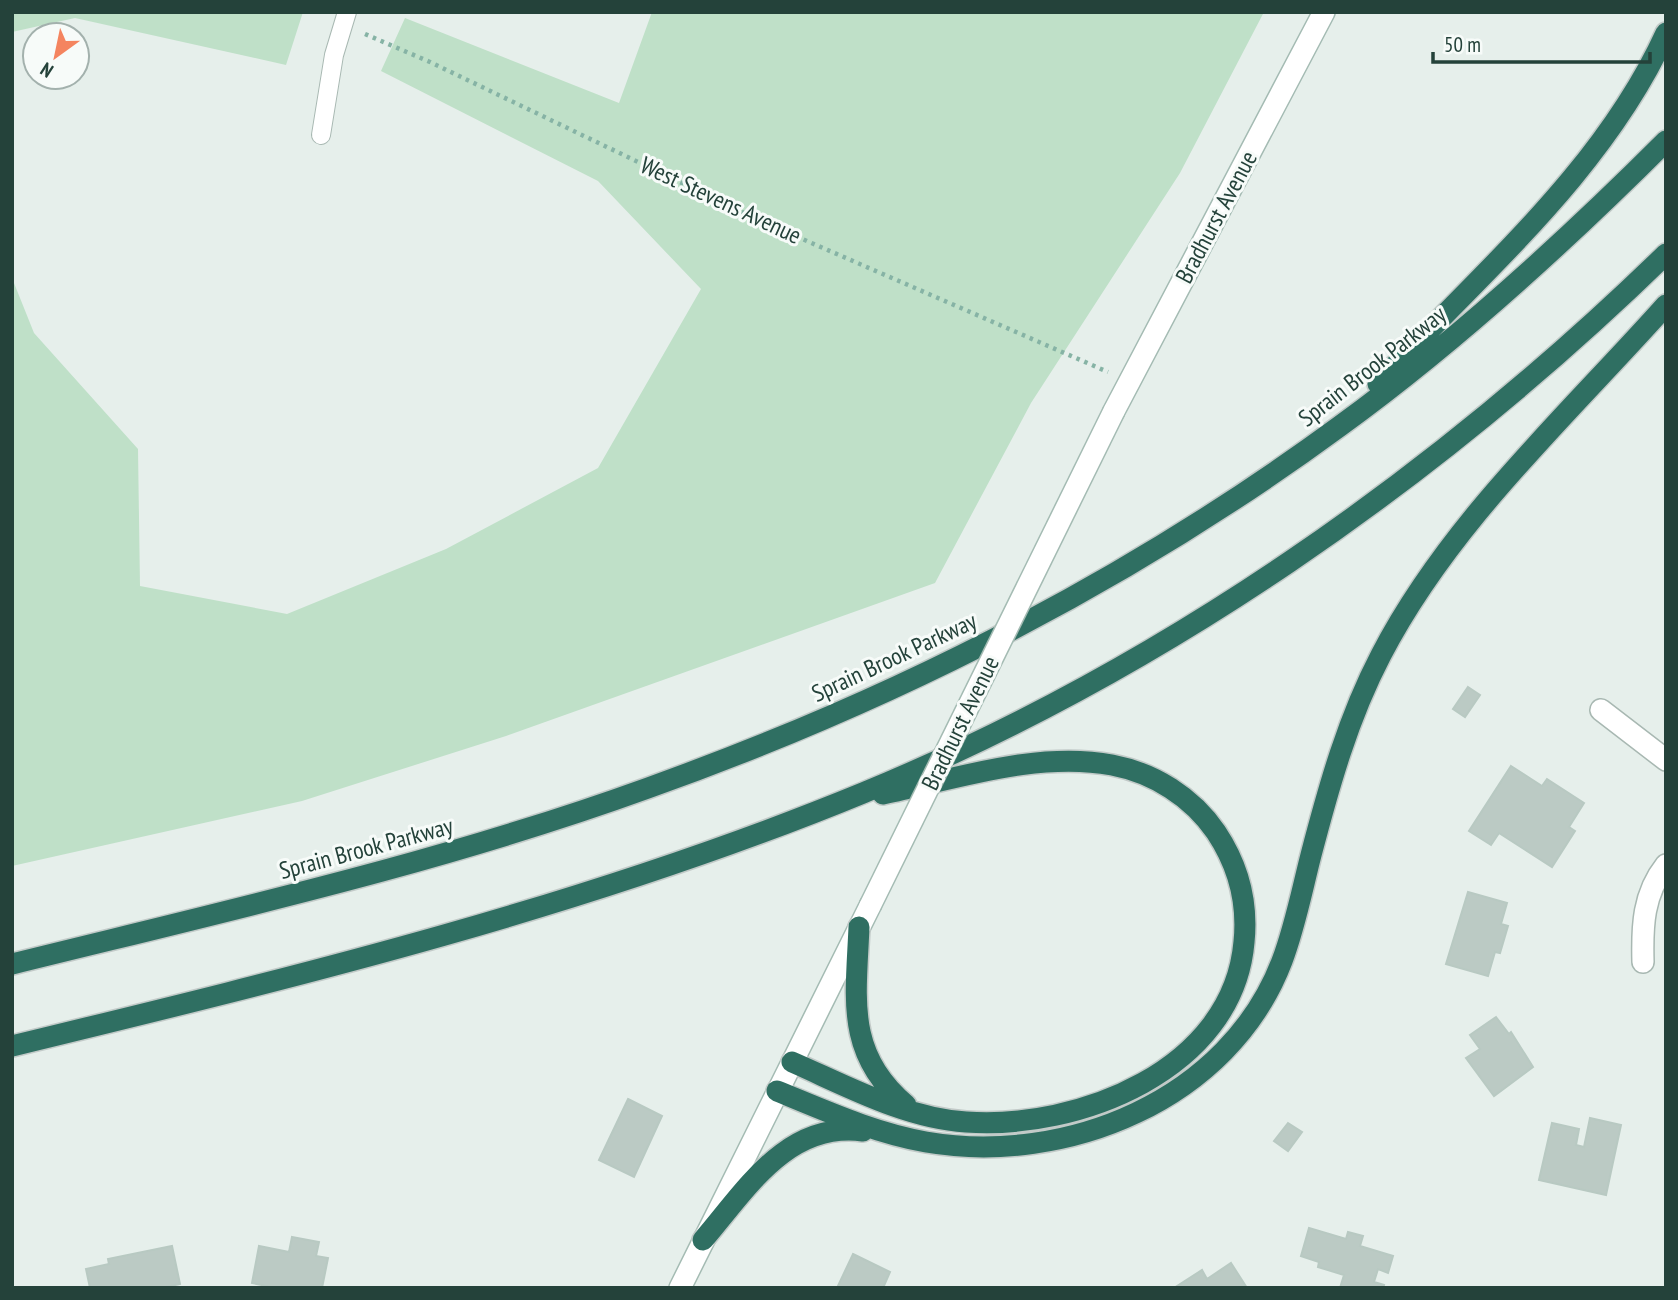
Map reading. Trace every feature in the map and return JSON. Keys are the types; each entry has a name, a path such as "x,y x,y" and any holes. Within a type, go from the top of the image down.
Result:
{"highway":[{"path":"1340,426 1578,172 1626,106 1666,33"},
{"name":"Sprain Brook Parkway","path":"12,964 452,852 647,789 740,754 923,675 1068,600 1209,516 1340,426 1469,325 1547,256 1666,141"},
{"path":"12,1046 482,926 653,871 840,802 1074,692 1147,652 1270,574 1403,480 1515,391 1666,254"},
{"path":"703,1240 774,1159 801,1140 841,1130 960,1146 994,1148 1025,1145 1085,1133 1164,1098 1208,1066 1257,1009 1282,962 1343,743 1367,682 1399,621 1475,517 1666,305"},
{"path":"792,1062 876,1098 934,1116 994,1123 1052,1116 1106,1099 1175,1062 1208,1031 1221,1014 1239,973 1245,928 1240,885 1222,841 1192,804 1154,778 1112,765 1074,762 1034,764 840,802"},
{"path":"859,927 857,1006 864,1051 879,1080 893,1094 907,1105 934,1116"},
{"path":"777,1091 863,1126 896,1136"}],"main road":[{"name":"Bradhurst Avenue","path":"680,1288 1114,411 1324,12"},
{"path":"1601,710 1666,760"},
{"path":"1643,962 1642,917 1657,876 1666,865"}],"lane":[{"path":"321,135 326,96 345,18"}],"path":[{"name":"West Stevens Avenue","path":"345,18 430,62 761,221 1129,382"}],"green space":[{"path":"12,12 303,12 286,65 75,18 62,21 21,21 21,30 12,32"},
{"path":"652,12 1264,12 1180,173 1031,403 935,583 506,736 302,801 12,866 12,278 34,333 138,449 140,586 287,614 446,549 598,468 701,289 598,181 381,71 405,18 619,103"}],"building":[{"path":"1468,687 1480,695 1465,717 1453,709"},
{"path":"1511,766 1542,786 1547,779 1584,803 1569,827 1575,831 1552,867 1499,833 1491,845 1469,831"},
{"path":"1468,892 1507,903 1501,924 1508,926 1500,953 1495,952 1488,976 1446,964"},
{"path":"1496,1017 1509,1034 1511,1032 1533,1067 1494,1096 1466,1058 1480,1049 1470,1035"},
{"path":"628,1099 662,1116 634,1177 599,1160"},
{"path":"1590,1118 1621,1125 1606,1195 1539,1180 1552,1123 1579,1129 1576,1145 1584,1147"},
{"path":"1288,1123 1302,1132 1288,1151 1274,1141"},
{"path":"1309,1228 1346,1239 1348,1232 1363,1236 1360,1246 1393,1256 1388,1273 1378,1269 1374,1282 1384,1285 1383,1288 1340,1288 1344,1275 1318,1267 1319,1262 1301,1256"},
{"path":"292,1237 319,1242 316,1256 328,1258 322,1288 276,1288 252,1283 259,1246 289,1252"},
{"path":"172,1246 180,1284 162,1288 90,1288 86,1269 109,1264 108,1259"},
{"path":"853,1254 890,1272 883,1288 837,1288"},
{"path":"1231,1263 1247,1288 1174,1288 1202,1270 1207,1279"}]}
